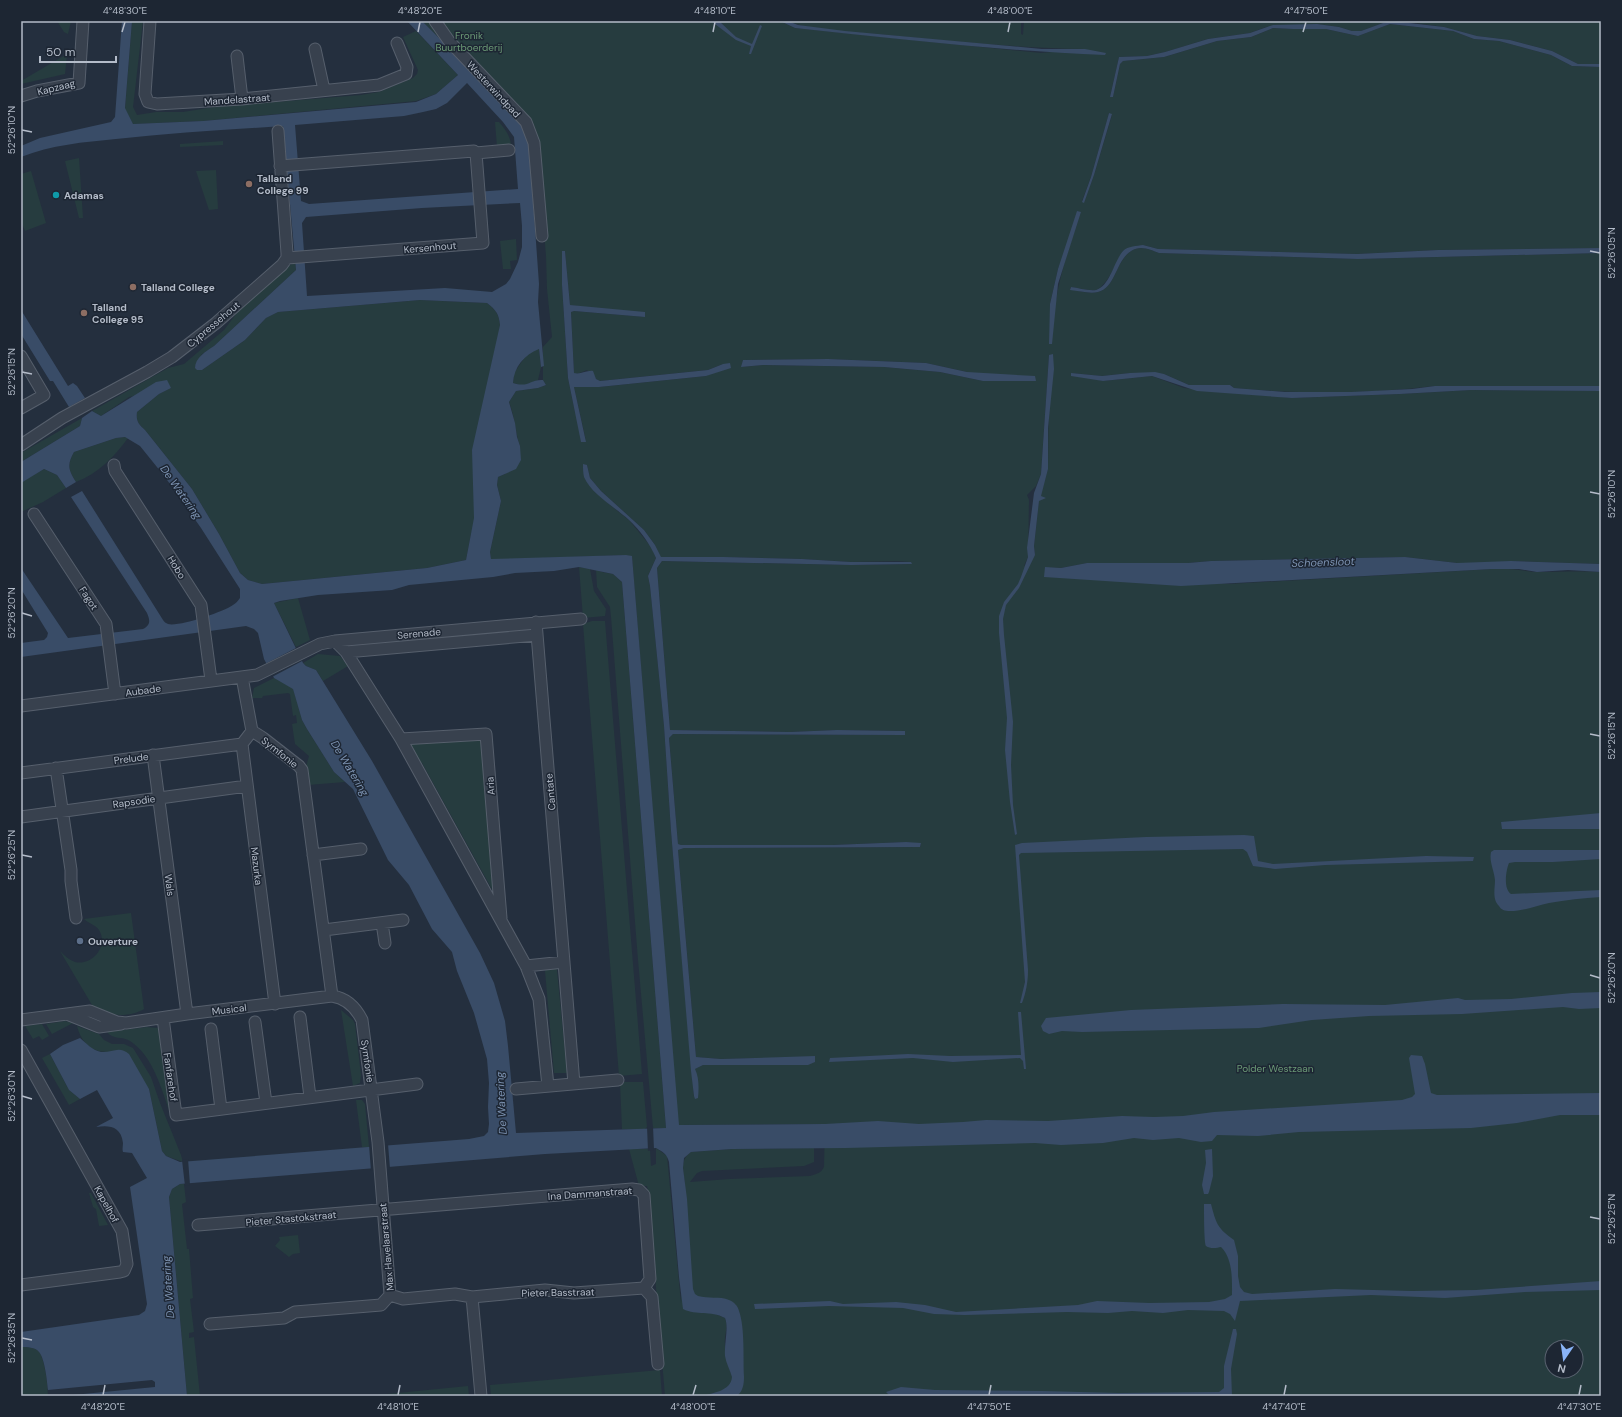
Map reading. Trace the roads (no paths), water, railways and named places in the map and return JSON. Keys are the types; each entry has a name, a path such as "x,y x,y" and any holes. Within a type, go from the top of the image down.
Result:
{"street":[{"name":"Kapzaag","path":"21,96 37,91 79,83 83,21"},
{"name":"Mandelastraat","path":"150,21 145,94 148,102 157,104 242,99 378,85 406,74 407,67 397,43"},
{"name":"Westerwindpad","path":"436,21 449,41 526,122 534,143 542,236"},
{"path":"315,49 324,90"},
{"path":"237,56 242,99"},
{"path":"278,130 283,166 289,257"},
{"path":"283,166 509,150"},
{"name":"Kersenhout","path":"289,257 483,243 476,153"},
{"name":"Cypressehout","path":"21,445 62,418 172,357 216,323 289,257"},
{"path":"21,356 44,395 21,408"},
{"name":"Hobo","path":"114,465 115,471 201,605 211,680"},
{"name":"Fagot","path":"34,514 106,624 115,694"},
{"name":"Serenade","path":"266,672 320,644 335,641 581,619"},
{"name":"Cantate","path":"536,622 574,1084"},
{"name":"Serenade","path":"346,652 537,635"},
{"name":"Aria","path":"335,641 346,652 401,739 526,966 538,999 548,1086"},
{"name":"Aubade","path":"21,706 242,677 266,672"},
{"name":"Symfonie","path":"242,677 252,731 299,766 302,770 332,996 337,997 358,1010 362,1020 371,1089"},
{"path":"242,744 252,731"},
{"name":"Aria","path":"401,739 486,734 502,922"},
{"name":"Prelude","path":"21,773 242,744"},
{"name":"Mazurka","path":"242,744 276,1004"},
{"name":"Wals","path":"153,756 187,1014"},
{"path":"56,768 71,870 76,918"},
{"name":"Rapsodie","path":"21,817 247,786"},
{"path":"313,855 361,849"},
{"path":"324,930 404,920"},
{"path":"382,923 385,943"},
{"path":"526,966 564,962"},
{"name":"Musical","path":"21,1020 90,1011 117,1022 126,1023 332,996"},
{"path":"300,1017 310,1097"},
{"name":"Fanfarehof","path":"163,1018 176,1115 417,1084"},
{"path":"255,1022 266,1103"},
{"path":"211,1029 221,1109"},
{"name":"Kapelhof","path":"21,1050 122,1231 127,1264 124,1271 120,1272 21,1285"},
{"path":"516,1089 618,1080"},
{"name":"Max Havelaarstraat","path":"371,1089 378,1142 390,1295 403,1299 455,1294 472,1297"},
{"name":"Ina Dammanstraat","path":"383,1210 632,1189 639,1190 644,1195 650,1279 644,1288"},
{"name":"Pieter Stastokstraat","path":"198,1225 383,1210"},
{"path":"644,1288 652,1297 658,1364"},
{"name":"Pieter Basstraat","path":"472,1297 545,1290 574,1293 644,1288"},
{"path":"210,1324 284,1318 295,1312 381,1305 390,1295"},
{"path":"472,1297 481,1396"}],"water":[{"name":"De Watering","path":"122,21 132,21 125,108 133,124 203,121 416,102 436,94 458,75 407,21 422,21 468,67 521,125 529,144 539,284 538,302 544,366 541,367 539,349 524,358 515,372 513,383 526,384 543,380 546,385 538,388 516,391 509,402 520,446 521,460 516,469 498,477 497,485 501,501 490,552 491,559 632,556 679,1125 825,1124 878,1121 919,1124 986,1120 1048,1121 1122,1116 1183,1116 1214,1112 1402,1100 1412,1097 1415,1094 1409,1058 1411,1055 1422,1056 1431,1093 1437,1095 1601,1093 1601,1115 1560,1115 1517,1123 1471,1128 1299,1132 1258,1136 1217,1135 1212,1141 1201,1142 1179,1138 1153,1140 1134,1138 1103,1143 1061,1145 1035,1143 846,1148 732,1149 691,1152 684,1158 683,1168 687,1199 693,1289 695,1294 698,1296 722,1298 736,1304 741,1318 743,1334 744,1377 743,1387 737,1396 702,1396 721,1391 731,1382 732,1377 725,1356 726,1322 725,1318 714,1314 693,1312 683,1309 669,1162 667,1157 656,1148 545,1154 180,1184 172,1189 169,1197 187,1396 63,1396 155,1387 155,1382 152,1380 48,1390 41,1355 35,1349 21,1347 21,1332 139,1315 145,1311 147,1304 130,1187 147,1178 132,1153 123,1152 122,1137 117,1130 105,1126 96,1127 113,1118 97,1090 80,1099 69,1090 50,1054 63,1045 80,1038 95,1050 101,1052 122,1050 129,1054 149,1089 162,1151 166,1156 180,1162 469,1139 484,1136 488,1132 489,1124 489,1083 487,1059 474,1013 457,971 452,952 432,929 409,885 388,860 353,789 334,772 307,729 302,720 293,689 274,678 264,659 258,633 254,629 246,626 21,657 21,643 44,640 48,633 21,589 21,568 68,638 143,629 149,624 147,613 71,497 82,491 163,621 166,623 174,624 191,621 228,608 240,598 240,589 201,528 165,477 140,446 125,437 116,438 74,452 70,460 69,467 76,482 66,488 57,475 44,469 21,483 21,462 80,426 82,418 92,411 101,416 156,382 167,380 171,388 159,394 137,412 138,422 192,489 240,573 248,580 262,584 427,568 466,560 474,518 472,450 500,325 498,315 487,303 420,300 278,312 266,318 245,340 202,370 197,370 195,368 195,364 202,355 214,346 296,270 283,126 92,141 56,147 21,157 21,146 40,138 111,122 115,117","holes":["467,83 503,122 514,137 518,189 309,204 301,201 295,125 404,116 436,109 447,103","520,203 522,247 518,262 506,284 492,292 445,288 307,296 302,223 306,217 422,208","579,567 613,574 622,582 666,1128 516,1133 505,1021 494,983 480,953 372,761 316,670 306,666 303,663 274,603 318,595 392,590 409,585 493,577 515,573 554,571"]},
{"path":"711,21 719,21 736,37 752,44 760,25 762,26 751,54 749,54 751,46 736,40"},
{"path":"780,21 788,21 798,25 845,31 1042,49 1085,49 1106,53 1105,55 989,48 795,28"},
{"path":"1392,21 1444,27 1477,36 1510,40 1552,51 1578,64 1601,64 1601,67 1572,66 1551,55 1499,41 1474,39 1453,31 1390,24 1358,36 1326,29 1273,28 1251,37 1217,41 1164,57 1123,61 1120,64 1113,97 1110,97 1119,57 1147,56 1208,39 1250,33 1273,25 1317,24 1339,27 1352,31 1361,31"},
{"path":"1109,113 1112,114 1084,203 1082,202 1091,177"},
{"path":"1077,211 1081,212 1058,284 1052,344 1049,344 1050,304 1058,269"},
{"path":"1143,245 1158,249 1357,254 1438,250 1601,248 1601,253 1358,259 1159,253 1141,248 1133,250 1126,255 1105,289 1092,293 1070,290 1071,287 1087,290 1096,290 1101,288 1108,279 1123,251 1130,247"},
{"path":"562,251 565,251 570,305 645,312 645,317 571,312 574,373 593,371 596,379 600,381 708,370 730,363 731,368 706,376 599,387 574,387 586,442 581,442 568,378 562,285"},
{"path":"21,310 68,386 73,383 77,386 85,398 69,407 53,381 50,381 21,334"},
{"path":"1053,354 1054,369 1048,428 1048,469 1041,496 1046,498 1039,501 1034,546 1035,555 1019,588 1006,605 1003,619 1013,722 1011,765 1013,805 1017,834 1015,835 1005,750 1007,718 999,633 999,616 1004,602 1018,584 1028,557 1027,548 1034,493 1041,474 1049,355"},
{"path":"828,359 926,363 967,372 1035,376 1036,381 983,381 940,372 884,367 763,365 741,367 743,360"},
{"path":"1155,372 1164,374 1189,385 1230,385 1234,388 1285,392 1351,392 1412,389 1435,386 1601,386 1601,391 1471,390 1292,398 1197,391 1152,376 1103,381 1071,376 1071,373 1102,376"},
{"path":"583,464 587,465 590,478 601,491 644,530 655,545 661,557 724,557 851,562 911,562 912,564 851,565 662,561 657,568 670,730 790,732 837,730 905,731 905,735 673,734 669,738 678,844 833,845 906,842 921,843 920,847 684,848 678,850 696,1057 721,1059 815,1056 815,1062 808,1065 703,1065 695,1069 699,1087 698,1098 695,1099 691,1071 671,831 664,726 648,576 656,558 648,542 637,528 624,515 598,495 587,483 584,477"},
{"name":"Schoensloot","path":"1405,557 1457,563 1511,561 1601,564 1601,572 1568,570 1537,572 1519,569 1492,569 1181,586 1044,577 1045,567 1061,568 1087,563 1188,563 1211,561"},
{"path":"1601,813 1601,829 1502,829 1501,822"},
{"path":"1254,836 1258,861 1273,864 1426,856 1474,857 1473,861 1325,865 1275,869 1253,866 1247,852 1243,849 1021,853 1019,855 1028,979 1022,1003 1020,1003 1025,982 1015,845 1022,843 1146,837"},
{"path":"1494,850 1601,850 1601,859 1509,863 1506,884 1508,892 1511,894 1601,890 1601,897 1555,902 1520,910 1503,910 1495,900 1495,880 1491,863 1491,852"},
{"path":"1601,992 1601,1008 1579,1009 1563,1007 1462,1014 1369,1016 1312,1020 1259,1028 1082,1032 1062,1031 1049,1034 1043,1031 1041,1026 1046,1018 1131,1010 1283,1004 1385,1005 1458,998 1465,1000 1511,999 1572,993"},
{"path":"1018,1012 1021,1012 1026,1069 1024,1069 1023,1061 1020,1058 953,1062 913,1058 829,1062 830,1058 908,1054 950,1056 1021,1055"},
{"path":"1212,1149 1213,1176 1208,1194 1204,1194 1202,1185 1206,1163 1205,1150"},
{"path":"1204,1204 1211,1204 1218,1225 1234,1240 1238,1256 1238,1276 1240,1287 1244,1292 1252,1294 1335,1289 1412,1291 1476,1290 1601,1281 1601,1290 1525,1292 1445,1298 1371,1295 1240,1301 1235,1321 1230,1314 1224,1311 1188,1310 1163,1313 1132,1311 1108,1313 1067,1312 965,1315 934,1314 903,1308 829,1306 755,1309 754,1304 830,1301 843,1304 896,1302 925,1305 956,1312 1078,1305 1097,1301 1149,1303 1209,1302 1225,1299 1232,1295 1230,1263 1221,1247 1211,1248 1205,1244"},
{"path":"1233,1329 1236,1329 1237,1334 1231,1369 1232,1396 890,1396 886,1392 901,1387 935,1390 1119,1393 1219,1392 1224,1388 1224,1366"}],"place":[{"name":"Talland College 99","path":"249,184"},
{"name":"Adamas","path":"56,195"},
{"name":"Talland College","path":"133,287"},
{"name":"Talland College 95","path":"84,313"},
{"name":"Ouverture","path":"80,941"}],"park label":[{"name":"Fronik Buurtboerderij","path":"469,40"},
{"name":"Polder Westzaan","path":"1275,1068"}]}
